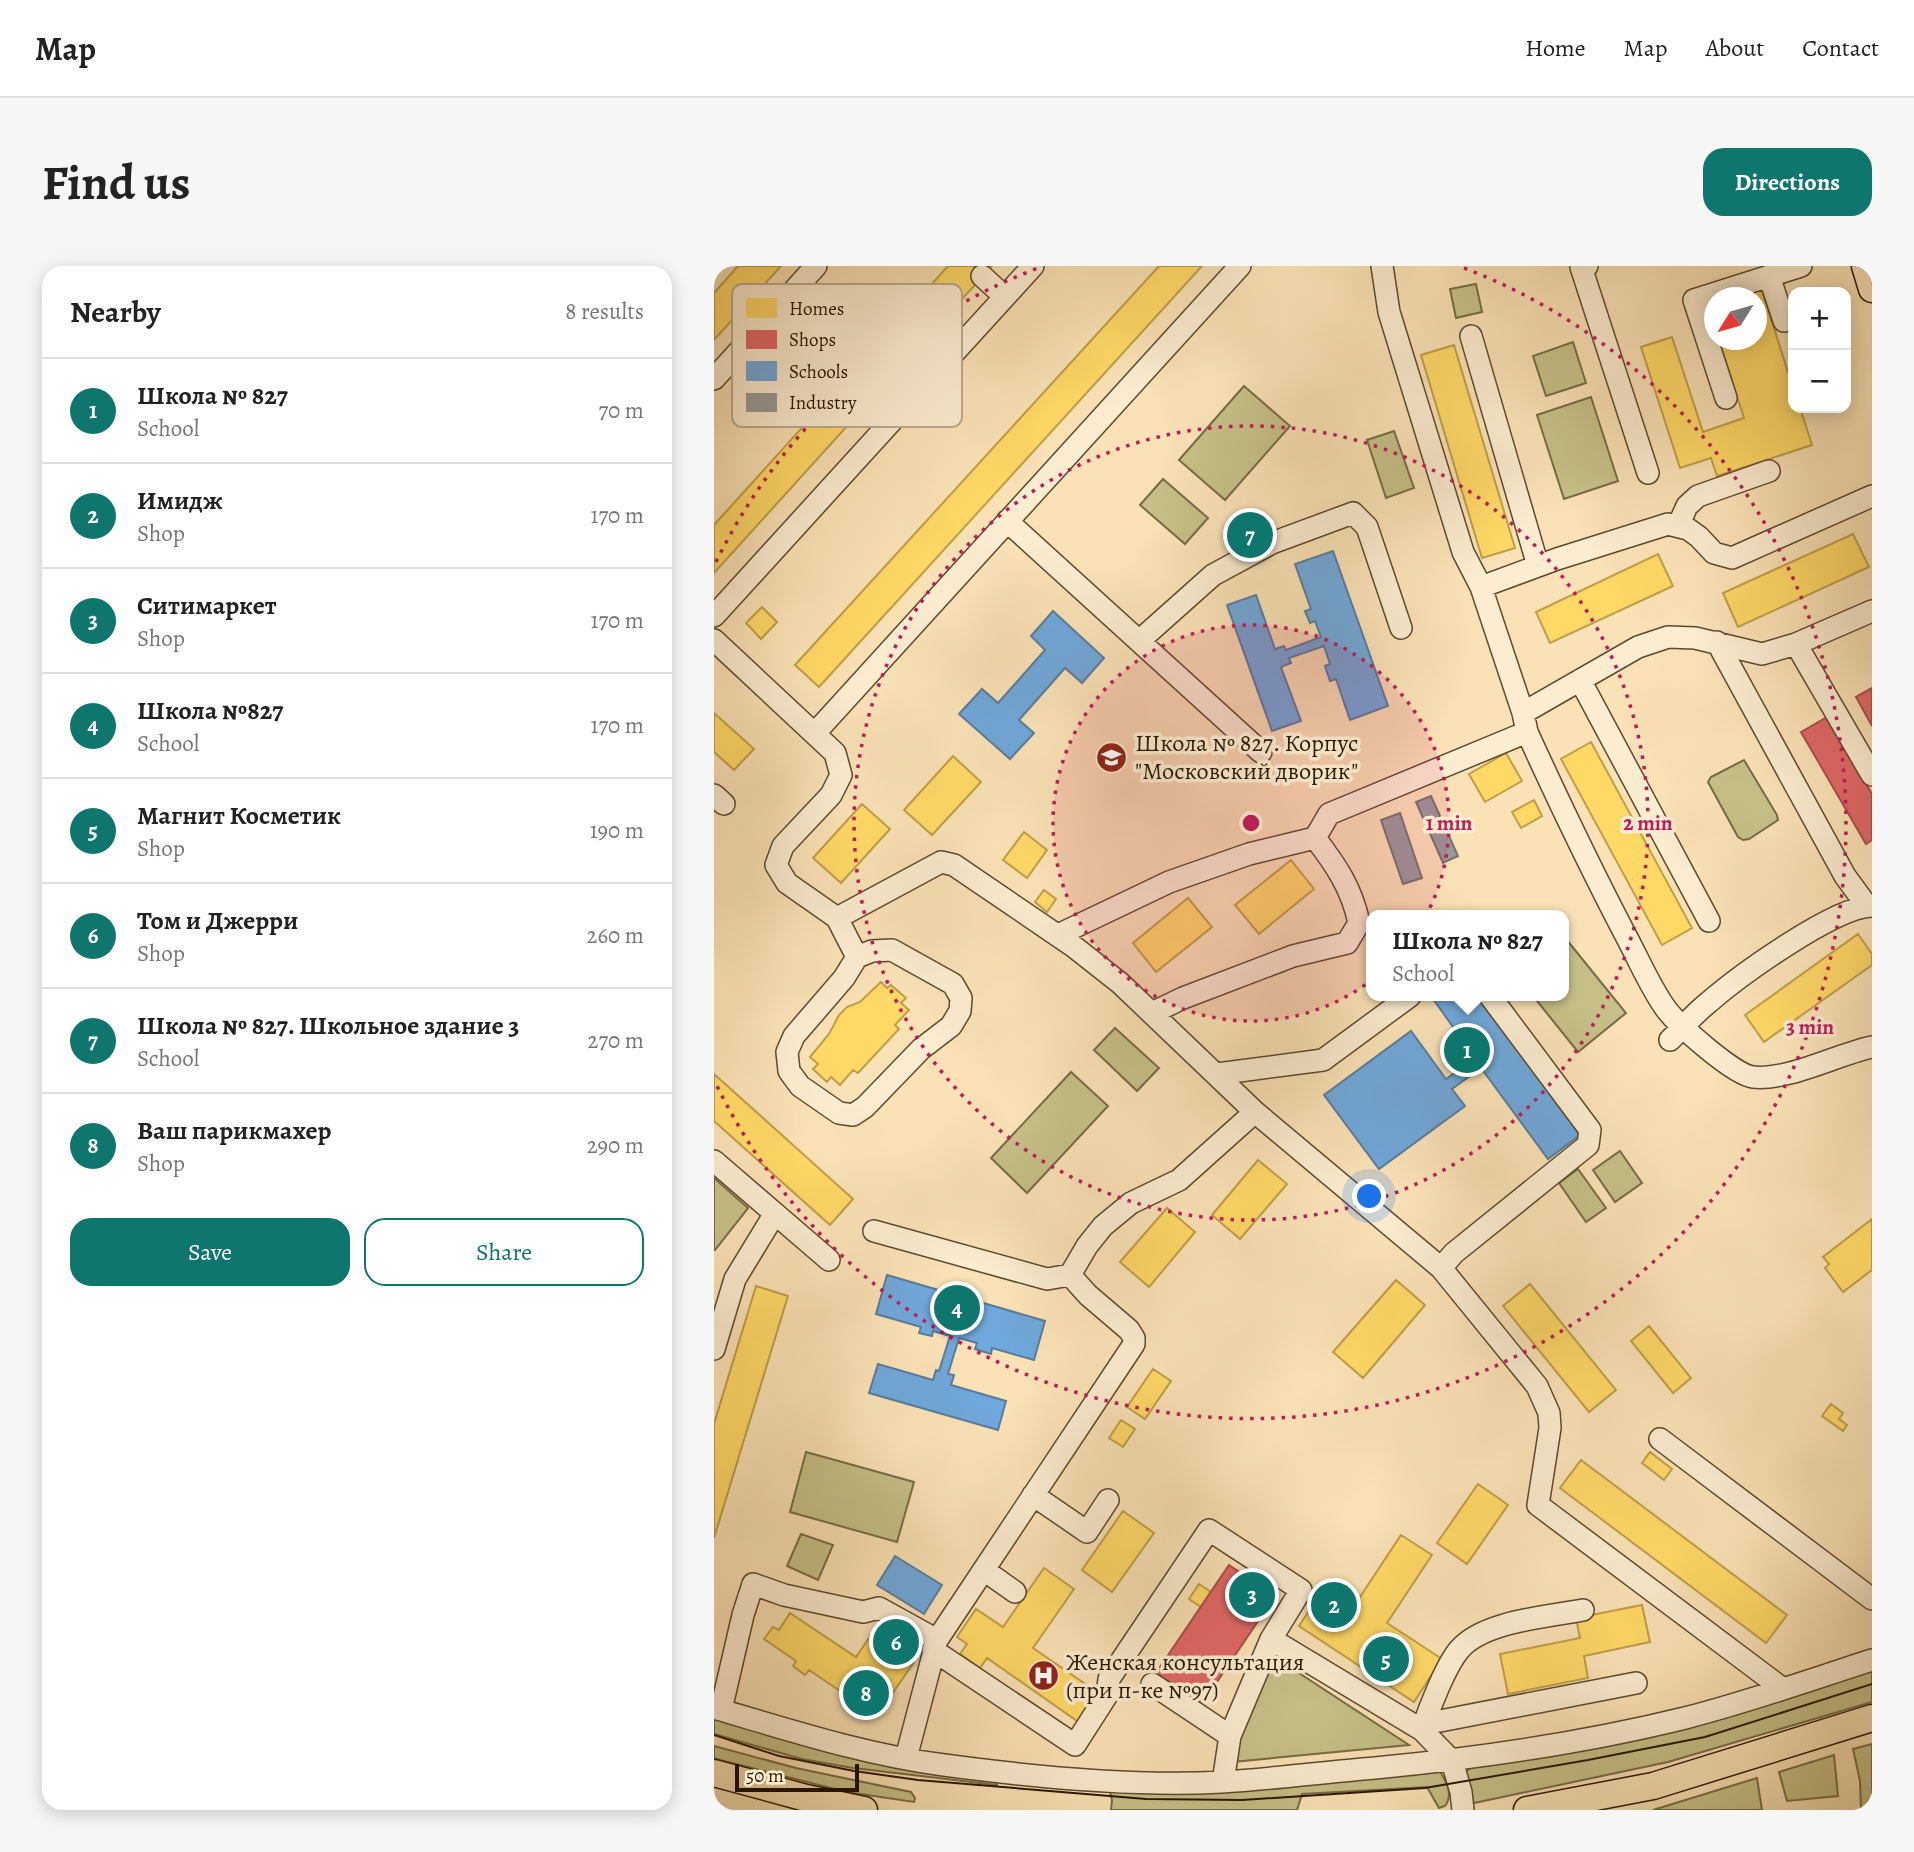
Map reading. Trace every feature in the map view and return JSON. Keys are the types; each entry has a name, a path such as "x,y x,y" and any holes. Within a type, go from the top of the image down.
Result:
{"main road":[{"path":"1865,266 1872,289"},
{"path":"1527,1810 1567,1806 1653,1786 1872,1718"},
{"path":"714,1773 805,1804 864,1810"}],"street":[{"path":"800,284 816,266"},
{"path":"962,344 1033,266"},
{"path":"815,733 1240,266"},
{"path":"1384,266 1393,325 1463,552 1481,587 1525,723 1587,861 1666,1009 1676,1033 1752,1077 1773,1076 1872,1047"},
{"path":"1583,266 1648,473"},
{"path":"1726,398 1694,300 1801,266"},
{"path":"982,276 1005,297"},
{"path":"1769,276 1784,321"},
{"path":"1471,336 1538,566"},
{"path":"714,379 732,359"},
{"path":"714,616 886,427"},
{"path":"1678,526 1687,506 1698,496 1769,471"},
{"path":"1481,587 1668,524 1688,529 1714,552 1732,558 1872,496"},
{"path":"1139,641 1213,575 1272,542 1353,513 1367,527 1401,628"},
{"path":"1007,521 1261,752"},
{"path":"1058,935 1169,882 1249,854 1315,838 1329,814 1525,723 1580,680 1638,648 1668,637 1695,638 1762,654 1796,644 1872,611"},
{"path":"714,640 835,753 841,775 831,796 783,846 776,865 787,883 837,918 857,957"},
{"path":"1676,1033 1709,1002 1797,939 1836,916 1870,906 1839,864 1717,642"},
{"path":"1796,644 1872,775"},
{"path":"1580,680 1709,921"},
{"path":"1152,1013 1183,998 1293,956 1347,943 1359,923 1354,900 1339,869 1315,838"},
{"path":"837,918 941,862 954,865 1058,935 1120,983 1255,1111 1441,1268 1537,1386 1549,1413 1550,1428 1538,1505 1783,1689"},
{"path":"892,950 953,984 961,998 960,1011 951,1026 921,1049 865,1107 853,1115 839,1113 800,1086 789,1071 788,1052 794,1036 844,978 857,957 872,951 892,950"},
{"path":"1217,1074 1323,1060 1403,1001"},
{"path":"1441,1268 1454,1253 1588,1145 1590,1130 1494,1001"},
{"path":"874,1231 1047,1279 1070,1275 1087,1246 1104,1226 1130,1203 1179,1180 1255,1111"},
{"path":"714,1161 829,1260"},
{"path":"714,1349 736,1279 774,1215"},
{"path":"905,1758 935,1645 1133,1344 1129,1330 1088,1295 1070,1275"},
{"path":"1660,1439 1872,1599"},
{"path":"1033,1495 1087,1532 1108,1500"},
{"path":"1223,1782 1230,1736 1272,1639 1301,1590 1209,1530 1110,1679 1107,1695 1075,1745 879,1608 863,1612 784,1595 753,1584 718,1709 821,1739 943,1765 1084,1779 1223,1782 1452,1760 1577,1740 1684,1718 1872,1660"},
{"path":"984,1570 1015,1592"},
{"path":"1424,1726 1459,1650 1482,1633 1511,1624 1583,1610"},
{"path":"1272,1639 1424,1726 1452,1760 1463,1810"},
{"path":"1424,1726 1636,1683"},
{"path":"1152,1684 1230,1736"}],"shaded area":[{"path":"1476,284 1482,312 1456,318 1450,289"},
{"path":"1573,342 1586,383 1546,396 1533,356"},
{"path":"1244,386 1290,426 1225,500 1179,460"},
{"path":"1591,397 1618,481 1564,499 1537,415"},
{"path":"1394,431 1414,488 1386,498 1367,440"},
{"path":"1163,479 1208,518 1185,544 1140,505"},
{"path":"1744,760 1778,820 1749,839 1743,840 1738,837 1708,782 1711,777"},
{"path":"1569,943 1626,1013 1578,1052 1537,1001 1569,1001"},
{"path":"1115,1028 1159,1068 1137,1091 1094,1050"},
{"path":"1071,1072 1108,1106 1027,1193 991,1158"},
{"path":"1620,1151 1642,1183 1615,1202 1593,1170"},
{"path":"1578,1169 1606,1208 1586,1222 1559,1183"},
{"path":"714,1178 748,1208 715,1250 714,1250"},
{"path":"806,1452 914,1482 897,1542 790,1512"},
{"path":"801,1534 833,1545 818,1580 787,1566"},
{"path":"1270,1654 1409,1745 1232,1762 1244,1718"},
{"path":"1872,1664 1872,1702 1668,1762 1474,1803 1469,1792 1466,1771 1471,1768"},
{"path":"714,1717 997,1775 997,1785 853,1768 802,1759 714,1734"},
{"path":"1872,1744 1872,1810 1861,1810 1860,1781 1853,1749"},
{"path":"714,1746 796,1768 911,1792 915,1798 914,1802 847,1792 720,1760 714,1758"},
{"path":"1834,1755 1838,1796 1787,1801 1779,1772"},
{"path":"1439,1770 1449,1797 1445,1806 1439,1808 1427,1787 1302,1794 1297,1810 1111,1810 1109,1789"},
{"path":"1757,1778 1762,1810 1653,1810"}],"building: Homes":[{"path":"738,266 781,266 765,284 732,284 732,320 714,340 714,293"},
{"path":"948,266 992,266 962,299 962,284 932,284"},
{"path":"1159,266 1202,266 819,687 795,665"},
{"path":"1767,306 1788,372 1788,413 1802,413 1812,445 1717,476 1711,458 1680,468 1641,347 1672,337 1703,432 1744,418 1722,350 1767,350"},
{"path":"1454,345 1515,548 1482,558 1421,355"},
{"path":"803,427 846,427 714,573 714,525"},
{"path":"1853,534 1869,567 1738,627 1723,593"},
{"path":"1658,554 1673,586 1550,643 1536,612"},
{"path":"762,607 777,622 761,639 746,623"},
{"path":"714,713 754,749 734,770 714,752"},
{"path":"1591,742 1692,928 1662,945 1561,759"},
{"path":"1506,753 1522,781 1485,802 1469,774"},
{"path":"953,756 981,782 932,835 904,810"},
{"path":"1534,800 1542,816 1521,828 1512,812"},
{"path":"862,804 890,829 841,883 813,858"},
{"path":"1024,832 1047,850 1027,878 1003,860"},
{"path":"1291,860 1314,889 1259,934 1235,905"},
{"path":"1044,890 1056,899 1047,912 1035,902"},
{"path":"1188,898 1212,927 1156,972 1133,943"},
{"path":"1858,934 1872,954 1872,965 1764,1042 1745,1015"},
{"path":"881,982 887,988 891,985 906,998 901,1003 909,1010 895,1025 899,1029 858,1073 853,1070 840,1085 831,1077 827,1082 813,1069 818,1064 810,1057 829,1034 839,1015 847,1007 860,1002"},
{"path":"714,1074 853,1199 830,1225 714,1121"},
{"path":"1258,1160 1287,1184 1240,1239 1212,1215"},
{"path":"1167,1208 1195,1232 1149,1287 1120,1262"},
{"path":"1872,1219 1872,1270 1843,1292 1825,1268 1829,1264 1823,1257"},
{"path":"1396,1280 1425,1305 1363,1378 1333,1352"},
{"path":"1530,1284 1616,1390 1589,1412 1503,1306"},
{"path":"756,1286 788,1296 714,1538 714,1424"},
{"path":"1649,1326 1691,1378 1673,1393 1631,1341"},
{"path":"1153,1369 1171,1381 1145,1419 1127,1407"},
{"path":"1831,1404 1843,1413 1839,1419 1847,1425 1843,1431 1822,1416"},
{"path":"1121,1420 1135,1429 1123,1447 1109,1438"},
{"path":"1650,1452 1672,1469 1664,1480 1642,1463"},
{"path":"1581,1460 1787,1615 1766,1643 1560,1488"},
{"path":"1478,1484 1508,1505 1467,1564 1437,1543"},
{"path":"1123,1511 1154,1533 1112,1592 1082,1570"},
{"path":"1401,1535 1432,1555 1387,1623 1442,1659 1414,1702 1299,1626 1327,1584 1356,1603"},
{"name":"Женская консультация (при п-ке №97)","path":"1044,1568 1074,1589 1033,1648 1100,1694 1080,1723 987,1658 980,1668 960,1654 967,1644 957,1637 976,1609 1003,1627"},
{"path":"1199,1584 1211,1592 1201,1607 1189,1599"},
{"path":"1642,1605 1650,1642 1584,1656 1588,1678 1508,1694 1500,1654 1580,1638 1576,1618"},
{"path":"790,1613 856,1657 880,1622 907,1639 898,1652 914,1662 883,1707 855,1688 858,1685 849,1679 840,1691 809,1670 805,1675 793,1666 796,1661 764,1639 773,1627 779,1630"}],"building: Shops":[{"path":"1872,688 1872,726 1856,697"},
{"path":"1827,717 1872,794 1872,840 1866,844 1801,732"},
{"path":"1229,1565 1275,1596 1202,1704 1156,1673"}],"building: Schools":[{"path":"1333,551 1388,706 1350,720 1336,679 1330,681 1325,666 1330,664 1324,646 1289,658 1291,663 1281,667 1301,721 1272,731 1227,605 1256,595 1275,649 1284,646 1286,650 1321,637 1315,621 1310,623 1305,611 1311,609 1295,564"},
{"path":"1053,611 1104,658 1082,683 1065,668 1019,720 1034,733 1010,759 959,714 982,689 998,703 1045,650 1031,636"},
{"path":"1435,1001 1482,1001 1580,1135 1548,1159 1481,1068 1452,1089 1465,1106 1379,1169 1324,1095 1411,1031 1446,1079 1475,1058"},
{"path":"887,1275 1045,1321 1034,1360 992,1348 991,1354 975,1349 977,1343 959,1338 948,1374 954,1375 951,1385 1006,1401 998,1430 869,1393 878,1364 933,1380 936,1370 939,1371 950,1336 933,1331 932,1336 919,1333 921,1327 876,1314"},
{"path":"895,1556 942,1585 924,1614 877,1585"}],"building: Industry":[{"path":"1431,796 1458,856 1443,863 1416,802"},
{"path":"1400,813 1422,878 1403,884 1381,820"}],"tram line":[{"path":"714,1735 779,1756 918,1780 1146,1799 1242,1800 1425,1788 1588,1760 1705,1737 1872,1684"}],"place":[{"name":"Школа № 827. Школьное здание 3","path":"1250,535"},
{"name":"Школа № 827. Корпус \"Московский дворик\"","path":"1112,757"},
{"name":"Школа № 827","path":"1467,1050"},
{"name":"Школа №827","path":"957,1308"},
{"name":"Ситимаркет","path":"1252,1595"},
{"name":"Имидж","path":"1334,1605"},
{"name":"Том и Джерри","path":"896,1642"},
{"name":"Магнит Косметик","path":"1386,1659"},
{"name":"Женская консультация (при п-ке №97)","path":"1043,1676"},
{"name":"Ваш парикмахер","path":"866,1693"}]}
